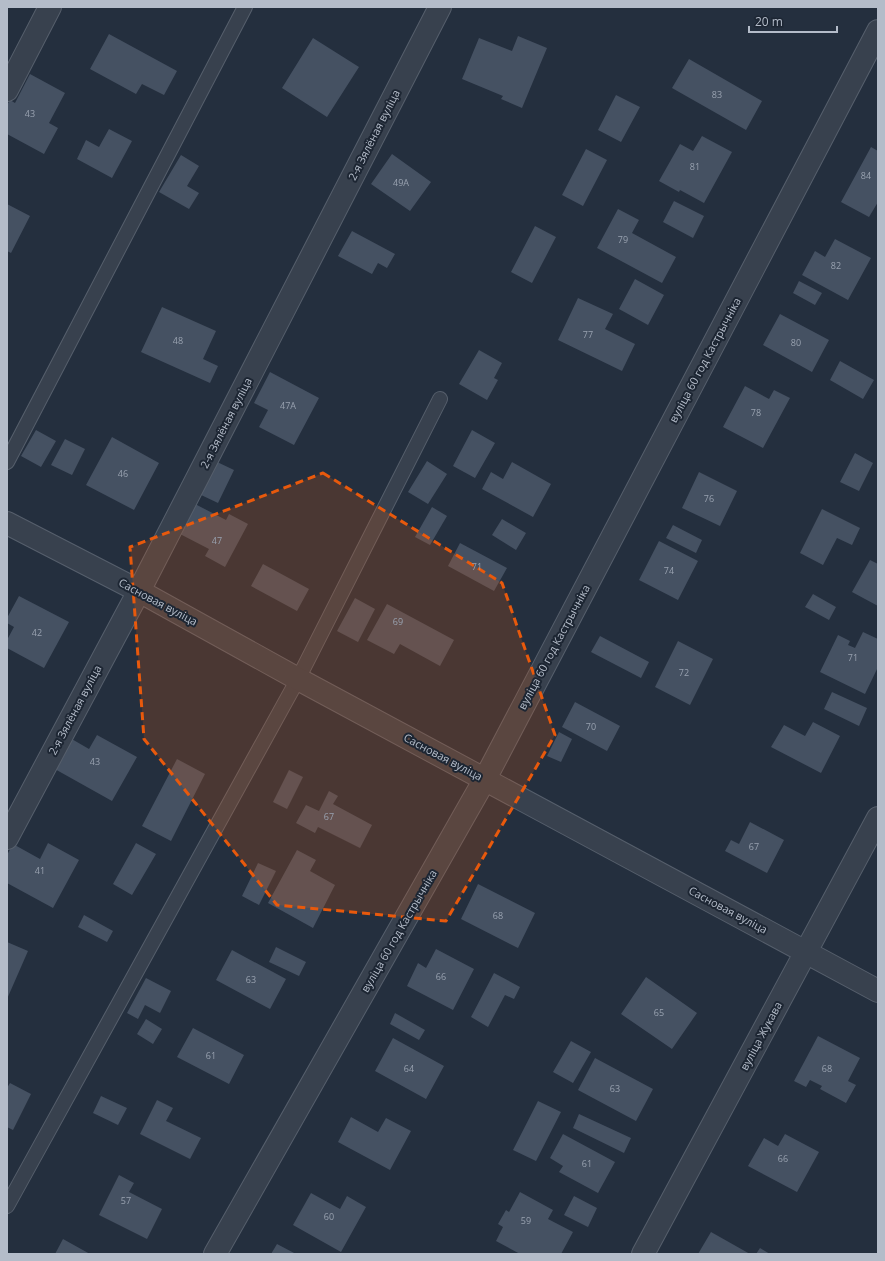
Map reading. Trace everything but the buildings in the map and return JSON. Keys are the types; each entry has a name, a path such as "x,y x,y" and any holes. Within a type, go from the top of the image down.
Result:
{"street":[{"path":"7,90 50,7"},
{"name":"2-я Зялёная вуліца","path":"7,838 140,591 440,7"},
{"name":"вуліца 60 год Кастрычніка","path":"215,1254 485,779 878,31"},
{"name":"Сасновая вуліца","path":"7,523 140,591 298,679 878,991"},
{"name":"вуліца Жукава","path":"643,1254 878,818"}],"lane":[{"path":"7,462 245,7"},
{"path":"7,1206 298,679 440,399"}],"highlighted area":[{"path":"323,473 502,583 555,735 446,921 277,905 144,739 130,547"}]}
